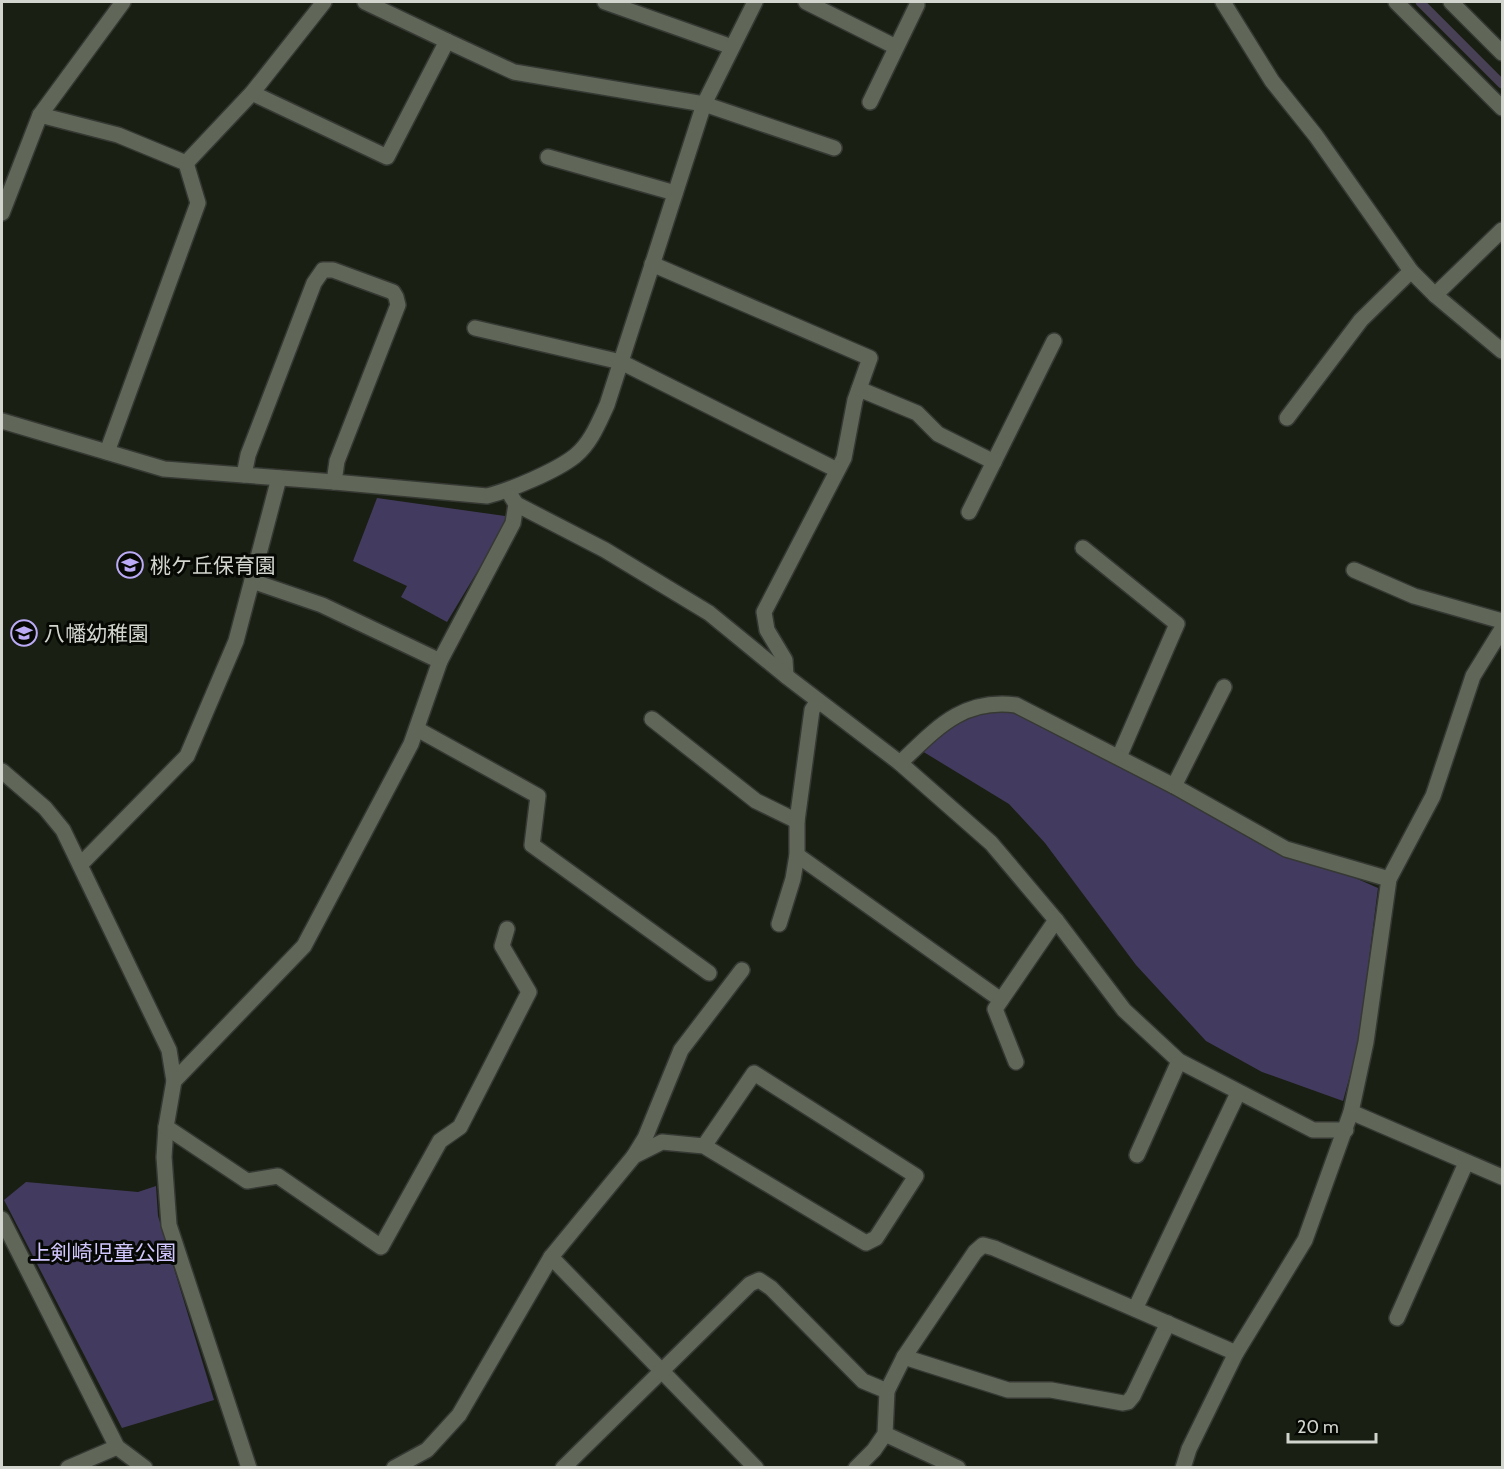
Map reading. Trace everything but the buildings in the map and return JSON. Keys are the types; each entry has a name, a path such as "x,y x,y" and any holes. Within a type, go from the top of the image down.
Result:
{"street":[{"path":"2,213 40,115 123,2"},
{"path":"186,163 252,93 324,2"},
{"path":"366,2 514,72 705,104 834,148"},
{"path":"604,2 732,47"},
{"path":"512,498 576,455 592,435 607,405 705,104 755,2"},
{"path":"806,2 896,47"},
{"path":"1223,2 1272,81 1316,136 1411,271 1435,295 1503,351"},
{"path":"1396,2 1503,108"},
{"path":"1451,2 1503,52"},
{"path":"870,102 916,5"},
{"path":"252,93 387,157 447,41"},
{"path":"40,115 118,135 186,163"},
{"path":"548,157 675,192"},
{"path":"107,452 198,202 186,163"},
{"path":"1435,295 1503,230"},
{"path":"652,264 870,358 859,389 844,458 764,612 767,630 785,660 786,676"},
{"path":"244,475 248,455 314,283 323,270 333,270 393,292 398,305 337,461 334,482"},
{"path":"1287,418 1361,320 1411,271"},
{"path":"475,328 621,362 837,470"},
{"path":"969,512 1054,341"},
{"path":"859,389 917,413 938,434 994,462"},
{"path":"2,421 164,469 512,498 605,550 709,613 786,676 900,763 991,843 1056,920 1124,1010 1179,1061 1313,1130 1346,1130"},
{"path":"80,865 187,756 236,640 279,478"},
{"path":"174,1081 304,946 411,744 441,661 513,523 512,498"},
{"path":"1083,548 1177,624 1119,757"},
{"path":"1354,570 1414,596 1503,621"},
{"path":"252,581 322,605 441,661"},
{"path":"1183,1467 1189,1449 1236,1353 1305,1240 1351,1112 1366,1042 1389,879 1433,796 1473,676 1503,629"},
{"path":"1174,786 1224,687"},
{"path":"779,924 793,879 797,855 797,821 812,710 818,701"},
{"path":"900,763 955,715 995,703 1016,705 1174,786 1286,849 1389,879"},
{"path":"652,719 756,801 797,821"},
{"path":"417,729 538,796 532,845 709,973"},
{"path":"2,771 45,808 63,830 169,1050 174,1081 166,1127 164,1157 169,1225 249,1467"},
{"path":"797,855 1001,1000"},
{"path":"1016,1062 995,1009 1056,920"},
{"path":"166,1127 247,1181 278,1176 381,1247 440,1141 460,1127 529,992 502,946 507,929"},
{"path":"394,1467 427,1450 459,1415 551,1257 634,1156 645,1138 681,1050 742,970"},
{"path":"1137,1155 1179,1061"},
{"path":"634,1156 662,1142 704,1146 866,1243 876,1238 916,1176 754,1073 704,1146"},
{"path":"1135,1309 1238,1093"},
{"path":"1351,1112 1503,1177"},
{"path":"1397,1318 1466,1163"},
{"path":"2,1219 117,1447 145,1467"},
{"path":"856,1467 874,1450 885,1434 888,1391 904,1357 975,1252 983,1245 1236,1353"},
{"path":"551,1257 756,1467"},
{"path":"564,1467 750,1284 759,1280 771,1288 863,1382 888,1391"},
{"path":"904,1357 1008,1390 1051,1389 1123,1403 1128,1402 1133,1396 1168,1323"},
{"path":"885,1434 958,1467"},
{"path":"68,1467 117,1447"}],"green space":[{"path":"377,498 505,516 507,522 447,622 401,597 407,586 353,561"},
{"path":"994,708 1014,711 1118,763 1285,856 1353,877 1378,888 1358,1046 1343,1101 1262,1072 1206,1041 1136,965 1045,843 1009,804 922,751 956,720"},
{"name":"上剣崎児童公園","path":"26,1182 138,1192 156,1186 158,1216 214,1400 122,1428 4,1200"}],"waterway":[{"path":"1420,2 1502,84"}],"place":[{"name":"桃ケ丘保育園","path":"130,565"},
{"name":"八幡幼稚園","path":"24,633"}]}
